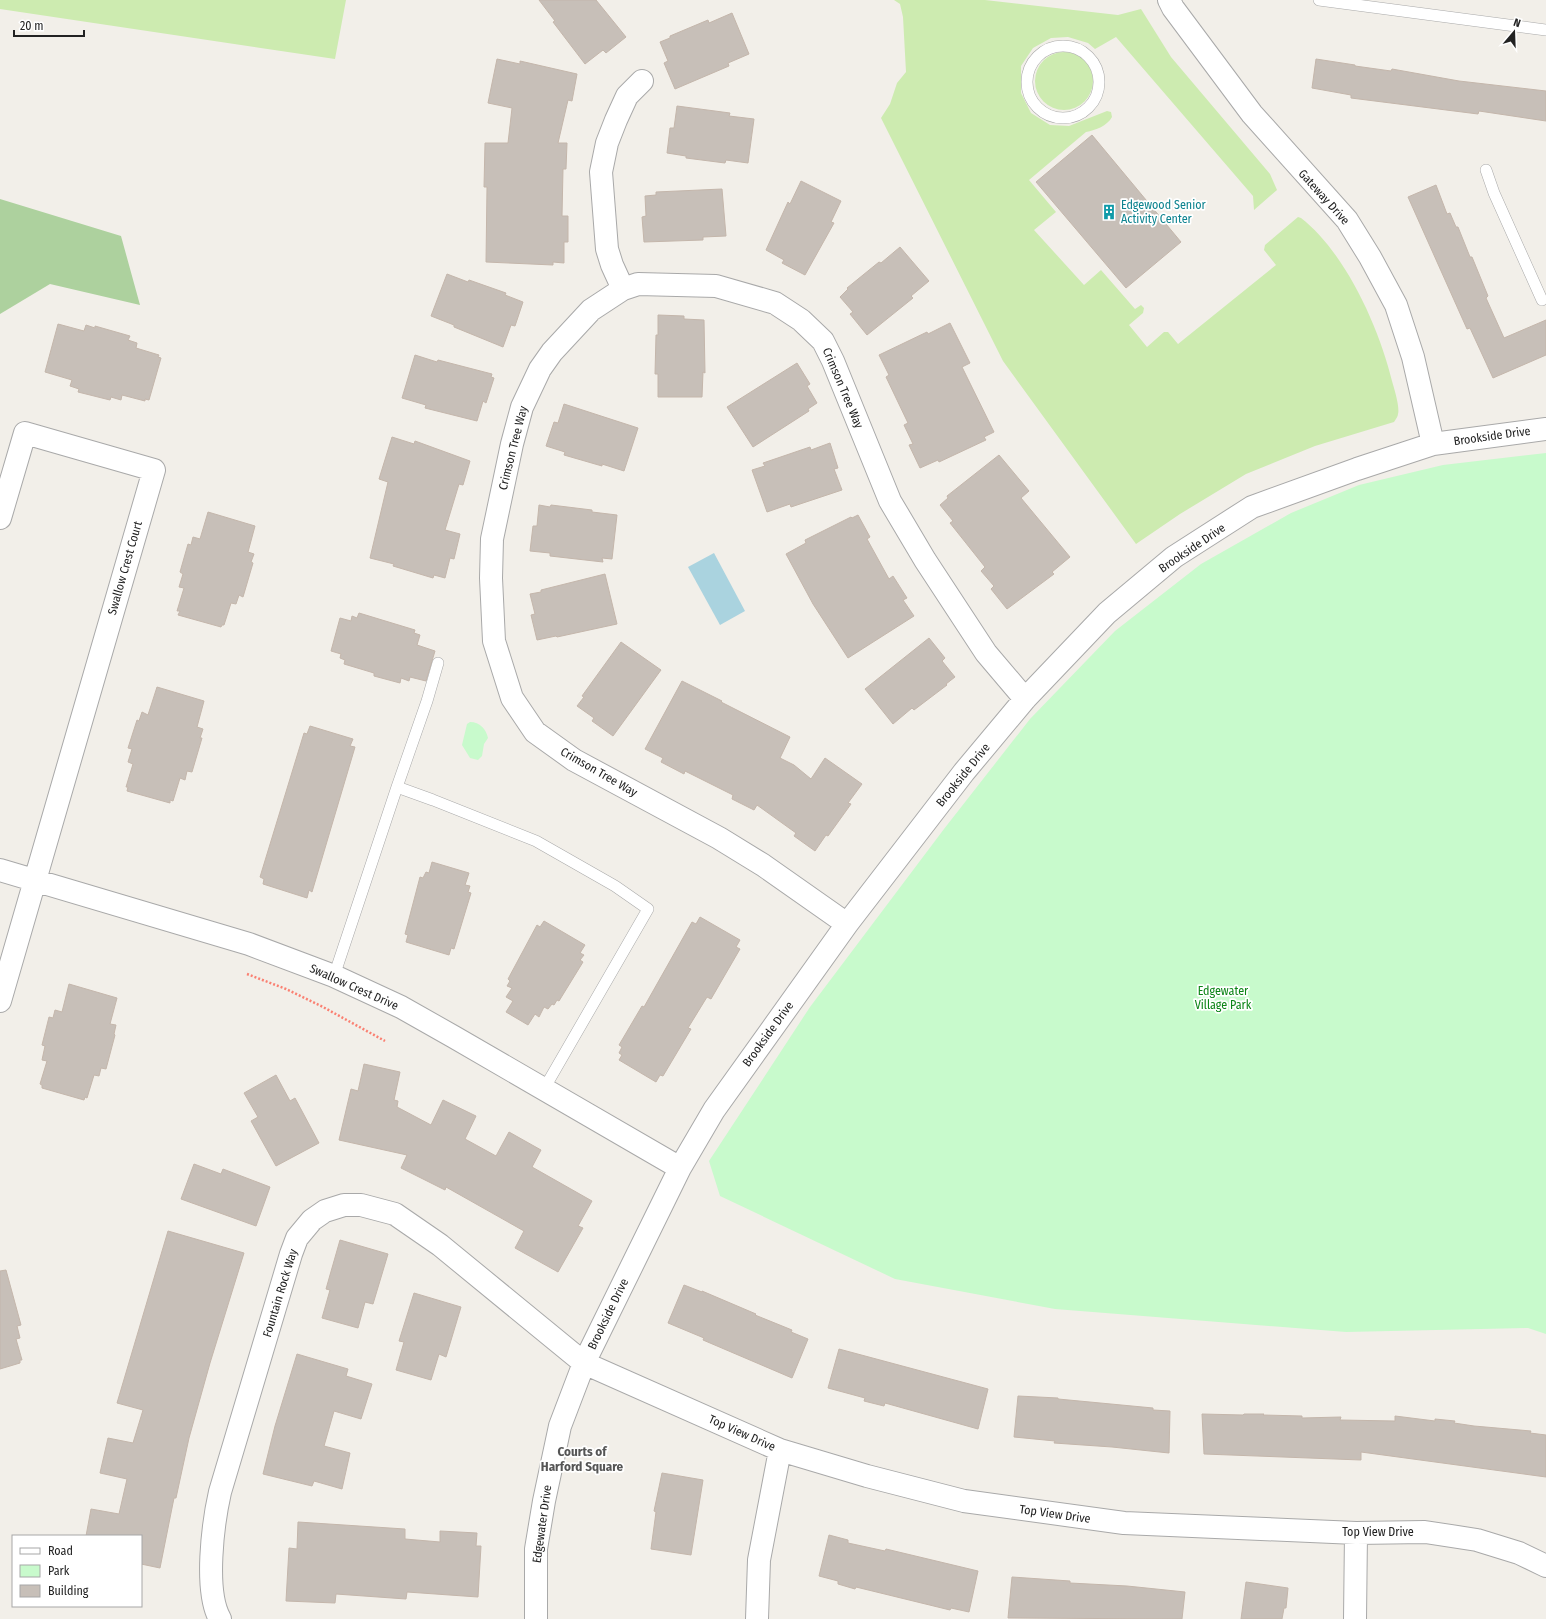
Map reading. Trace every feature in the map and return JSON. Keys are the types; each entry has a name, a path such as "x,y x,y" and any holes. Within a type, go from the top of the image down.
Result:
{"street":[{"name":"Gateway Drive","path":"1169,0 1173,8 1252,114 1347,220 1370,257 1396,305 1413,357 1433,444"},
{"path":"623,289 612,265 607,249 601,172 607,143 616,120 627,96 642,81"},
{"name":"Crimson Tree Way","path":"847,924 763,865 719,838 574,760 535,732 512,698 494,641 491,578 492,539 522,407 540,369 552,352 591,310 623,289 638,284 716,286 775,303 802,320 823,341 833,361 890,501 925,560 986,654 1025,699"},
{"name":"Brookside Drive","path":"584,1363 680,1168 714,1110 847,924 964,772 1025,699 1107,613 1174,557 1252,507 1357,469 1433,444 1546,429"},
{"name":"Swallow Crest Court","path":"0,518 25,432 154,470 35,880"},
{"name":"Swallow Crest Drive","path":"0,870 249,944 334,976 401,1008 680,1168"},
{"path":"0,1001 35,880"},
{"name":"Fountain Rock Way","path":"220,1619 215,1611 210,1569 215,1512 291,1254 297,1238 312,1220 325,1211 344,1205 361,1205 395,1214 440,1246 584,1363"},
{"name":"Top View Drive","path":"584,1363 780,1450 867,1476 964,1501 1057,1515 1124,1523 1356,1533 1425,1532 1477,1540 1519,1553 1546,1566"},
{"name":"Edgewater Drive","path":"536,1619 536,1549 544,1501 560,1426 584,1363"},
{"path":"757,1619 759,1560 780,1450"},
{"path":"1355,1619 1356,1533"}],"lane":[{"path":"1319,0 1546,30"},
{"path":"1063,45 1076,48 1088,55 1095,66 1099,79 1098,92 1092,104 1082,113 1069,117 1056,117 1043,112 1033,103 1028,91 1026,78 1030,65 1039,55 1050,47 1063,45"},
{"path":"1486,170 1494,193 1542,300"},
{"path":"334,976 427,701 438,663"},
{"path":"397,787 536,842 615,886 648,909 544,1089"}],"path":[{"path":"246,974 286,989 323,1007 385,1041"}],"green space":[{"path":"0,0 346,0 335,59 0,9"},
{"path":"894,0 985,0 1118,15 1141,9 1171,57 1270,174 1277,190 1254,210 1253,196 1116,37 1095,49 1088,43 1068,37 1051,38 1033,48 1021,66 1021,93 1031,113 1050,125 1069,126 1107,111 1111,112 1112,117 1101,127 1086,132 1029,180 1056,212 1034,230 1084,285 1101,270 1135,309 1141,305 1144,308 1143,313 1129,325 1147,347 1164,332 1168,332 1178,344 1276,265 1264,250 1265,245 1298,217 1301,218 1332,250 1346,270 1369,315 1386,360 1396,398 1398,416 1394,422 1315,446 1246,474 1180,514 1136,544 1003,361 881,118 890,104 897,83 906,72 903,17 900,4"},
{"path":"1064,52 1075,54 1088,65 1091,70 1093,81 1091,92 1080,105 1075,108 1064,110 1053,108 1040,97 1037,92 1035,81 1037,70 1048,57 1053,54"},
{"path":"0,199 121,236 140,305 50,284 0,314"},
{"name":"Edgewater Village Park","path":"1546,453 1546,1334 1528,1328 1346,1332 1055,1309 895,1279 720,1196 709,1161 810,1007 944,829 1030,719 1115,631 1201,564 1291,513 1359,485 1443,465"},
{"path":"470,722 480,725 486,732 488,738 484,744 482,756 478,760 470,758 462,745 467,724"}],"water":[{"path":"714,553 745,611 720,625 688,567"}],"building":[{"path":"539,0 596,0 626,37 606,53 603,50 585,64 553,22 555,21"},
{"path":"732,13 749,54 728,63 729,66 675,89 664,63 668,61 660,42 670,38 670,36 708,20 709,23"},
{"path":"497,59 520,64 520,61 577,74 572,101 568,100 558,143 567,143 566,169 563,169 562,216 568,216 568,242 564,242 564,263 553,262 553,265 486,262 487,187 484,187 485,143 508,143 512,108 488,103"},
{"path":"1316,59 1391,71 1392,69 1459,81 1546,91 1546,121 1479,111 1478,114 1351,98 1351,95 1312,88"},
{"path":"677,106 730,113 729,116 754,119 748,163 726,160 725,163 686,158 686,156 667,153 670,128 674,128"},
{"name":"Edgewood Senior Activity Center","path":"1092,135 1181,242 1126,288 1036,182"},
{"path":"801,181 841,201 831,222 834,223 805,275 782,263 784,260 766,250 788,202 790,204"},
{"path":"1436,185 1447,214 1450,213 1456,227 1458,227 1470,257 1472,257 1488,296 1486,298 1504,338 1546,320 1546,355 1493,378 1470,328 1467,329 1408,197"},
{"path":"722,189 726,236 703,237 703,240 644,242 642,217 646,216 645,196 656,195 656,192"},
{"path":"900,247 929,281 911,296 913,298 867,335 850,314 853,312 840,297 848,289 847,288"},
{"path":"447,274 506,293 505,295 523,302 515,326 511,325 503,347 431,316"},
{"path":"658,315 684,316 684,319 704,320 705,373 703,372 702,397 658,397 658,374 655,374"},
{"path":"950,323 970,363 962,367 994,432 984,437 986,440 939,462 938,460 920,468 909,445 913,444 904,425 908,423 886,377 889,375 879,355 927,332 928,334"},
{"path":"58,324 84,331 86,325 95,328 95,326 130,336 128,340 137,343 136,348 159,355 158,357 161,358 149,400 145,399 145,401 122,395 121,400 111,397 110,400 78,392 79,389 70,386 72,380 45,372"},
{"path":"415,355 437,362 438,360 492,374 491,377 494,378 486,403 483,401 477,421 425,408 426,405 402,398"},
{"path":"797,363 810,384 807,386 817,403 808,409 809,411 753,447 727,407"},
{"path":"564,404 638,428 624,471 564,455 565,452 546,446 554,422 558,423"},
{"path":"392,437 414,444 415,441 470,461 463,485 459,484 445,530 460,534 454,559 450,558 445,578 434,575 433,578 393,566 394,564 370,558 388,482 379,479"},
{"path":"830,443 838,468 834,469 842,490 791,507 790,504 767,512 752,470 765,466 763,463 810,447 811,450"},
{"path":"999,455 1029,491 1021,498 1070,557 1052,572 1054,574 1007,609 991,589 994,586 981,571 985,567 950,523 953,521 940,505 948,498 947,496"},
{"path":"539,505 592,510 592,512 617,515 612,559 602,558 603,562 550,556 550,553 530,551 533,526 537,526"},
{"path":"208,512 255,526 248,552 254,554 251,562 253,563 243,597 239,595 236,604 231,603 224,625 221,627 178,615 180,611 177,611 184,588 179,587 183,574 180,572 188,544 191,545 193,537 200,539"},
{"path":"858,515 870,537 867,539 889,579 893,576 907,598 903,600 914,616 848,658 813,604 786,554 806,543 805,540"},
{"path":"605,574 617,624 537,640 531,615 535,614 530,594"},
{"path":"359,613 415,630 414,633 420,635 417,645 435,651 426,681 410,677 409,681 401,678 400,683 374,676 374,673 344,664 345,660 340,658 341,654 331,651 340,618 351,621 352,616 357,618"},
{"path":"929,638 945,658 942,661 955,677 946,684 947,685 914,710 912,708 893,724 865,689"},
{"path":"621,642 661,670 613,736 592,721 594,718 577,706 584,697 582,696"},
{"path":"682,681 790,737 780,758 794,765 811,779 825,758 862,784 848,803 851,804 815,851 794,836 796,833 757,805 754,810 732,799 733,795 685,771 684,774 661,762 663,758 645,749"},
{"path":"157,687 204,701 197,727 203,729 200,738 202,738 192,772 187,771 185,780 180,778 173,801 170,800 170,803 127,791 128,787 126,787 133,764 128,762 132,749 128,748 137,720 139,721 142,712 148,715"},
{"path":"310,726 353,739 350,746 355,747 312,892 309,890 307,898 263,884 264,879 260,877 304,733 307,734"},
{"path":"432,862 469,873 465,885 470,886 468,892 471,893 454,949 451,948 449,955 406,942 408,935 405,934 420,877 423,878 426,872 429,873"},
{"path":"700,917 740,940 736,947 740,949 711,999 707,997 688,1028 691,1029 663,1076 660,1075 656,1082 619,1060 622,1055 619,1053 622,1047 619,1045 642,1006 644,1007 692,922 696,924"},
{"path":"544,921 585,945 580,953 584,955 580,960 583,962 559,1001 557,1000 554,1005 552,1004 548,1009 544,1007 539,1017 535,1014 528,1025 506,1012 513,1001 506,997 512,988 507,986 510,981 508,979 537,925 540,927"},
{"path":"69,984 117,998 110,1024 116,1025 115,1035 106,1069 101,1068 99,1076 94,1075 87,1098 85,1097 84,1100 42,1088 42,1085 40,1084 47,1061 42,1060 45,1046 42,1045 49,1017 53,1018 55,1010 62,1012"},
{"path":"364,1064 400,1072 394,1100 398,1101 397,1107 431,1125 443,1100 476,1116 465,1139 496,1156 509,1132 541,1150 532,1167 592,1201 578,1226 583,1228 558,1272 515,1248 524,1231 446,1187 445,1190 401,1168 407,1155 339,1140 351,1089 358,1091"},
{"path":"276,1075 290,1101 295,1098 319,1143 276,1166 251,1121 258,1117 244,1093"},
{"path":"194,1164 221,1174 223,1169 270,1187 256,1226 181,1199"},
{"path":"168,1231 244,1253 210,1363 189,1438 176,1498 174,1498 160,1568 142,1564 142,1535 86,1535 91,1509 119,1514 127,1479 100,1473 108,1438 133,1443 143,1410 117,1403"},
{"path":"340,1240 388,1254 373,1304 365,1302 358,1328 322,1318 330,1290 326,1289"},
{"path":"6,1270 21,1325 17,1326 20,1338 16,1339 22,1360 20,1360 20,1363 0,1369 0,1271"},
{"path":"684,1285 756,1314 755,1315 792,1330 791,1332 808,1339 792,1378 703,1340 704,1338 668,1323"},
{"path":"414,1293 461,1307 446,1357 439,1354 431,1380 396,1370 404,1342 399,1341"},
{"path":"839,1349 988,1389 978,1429 885,1403 884,1406 864,1401 865,1398 828,1388"},
{"path":"297,1354 348,1369 346,1376 372,1384 361,1419 334,1411 324,1446 350,1453 342,1489 314,1481 312,1486 263,1474 275,1426"},
{"path":"1018,1396 1058,1398 1170,1411 1169,1453 1054,1443 1055,1441 1014,1437"},
{"path":"1202,1414 1264,1414 1263,1415 1302,1416 1302,1418 1341,1417 1340,1420 1395,1421 1395,1416 1435,1421 1435,1419 1455,1421 1454,1423 1474,1426 1531,1431 1530,1433 1546,1435 1546,1477 1361,1452 1361,1460 1204,1454"},
{"path":"662,1473 703,1480 691,1555 651,1549 656,1512 654,1511"},
{"path":"298,1522 405,1529 405,1539 440,1542 440,1531 477,1533 476,1546 481,1546 478,1597 407,1592 406,1599 336,1594 335,1603 286,1601 289,1548 297,1549"},
{"path":"829,1535 848,1540 848,1543 885,1551 886,1549 978,1571 969,1612 951,1608 950,1610 856,1587 855,1589 838,1584 838,1581 819,1576"},
{"path":"1012,1577 1185,1592 1182,1619 1008,1618"},
{"path":"1246,1582 1288,1588 1286,1608 1284,1608 1282,1619 1241,1619"}],"place":[{"name":"Edgewood Senior Activity Center","path":"1109,212"}],"district":[{"name":"Courts of Harford Square","path":"582,1458"}]}
